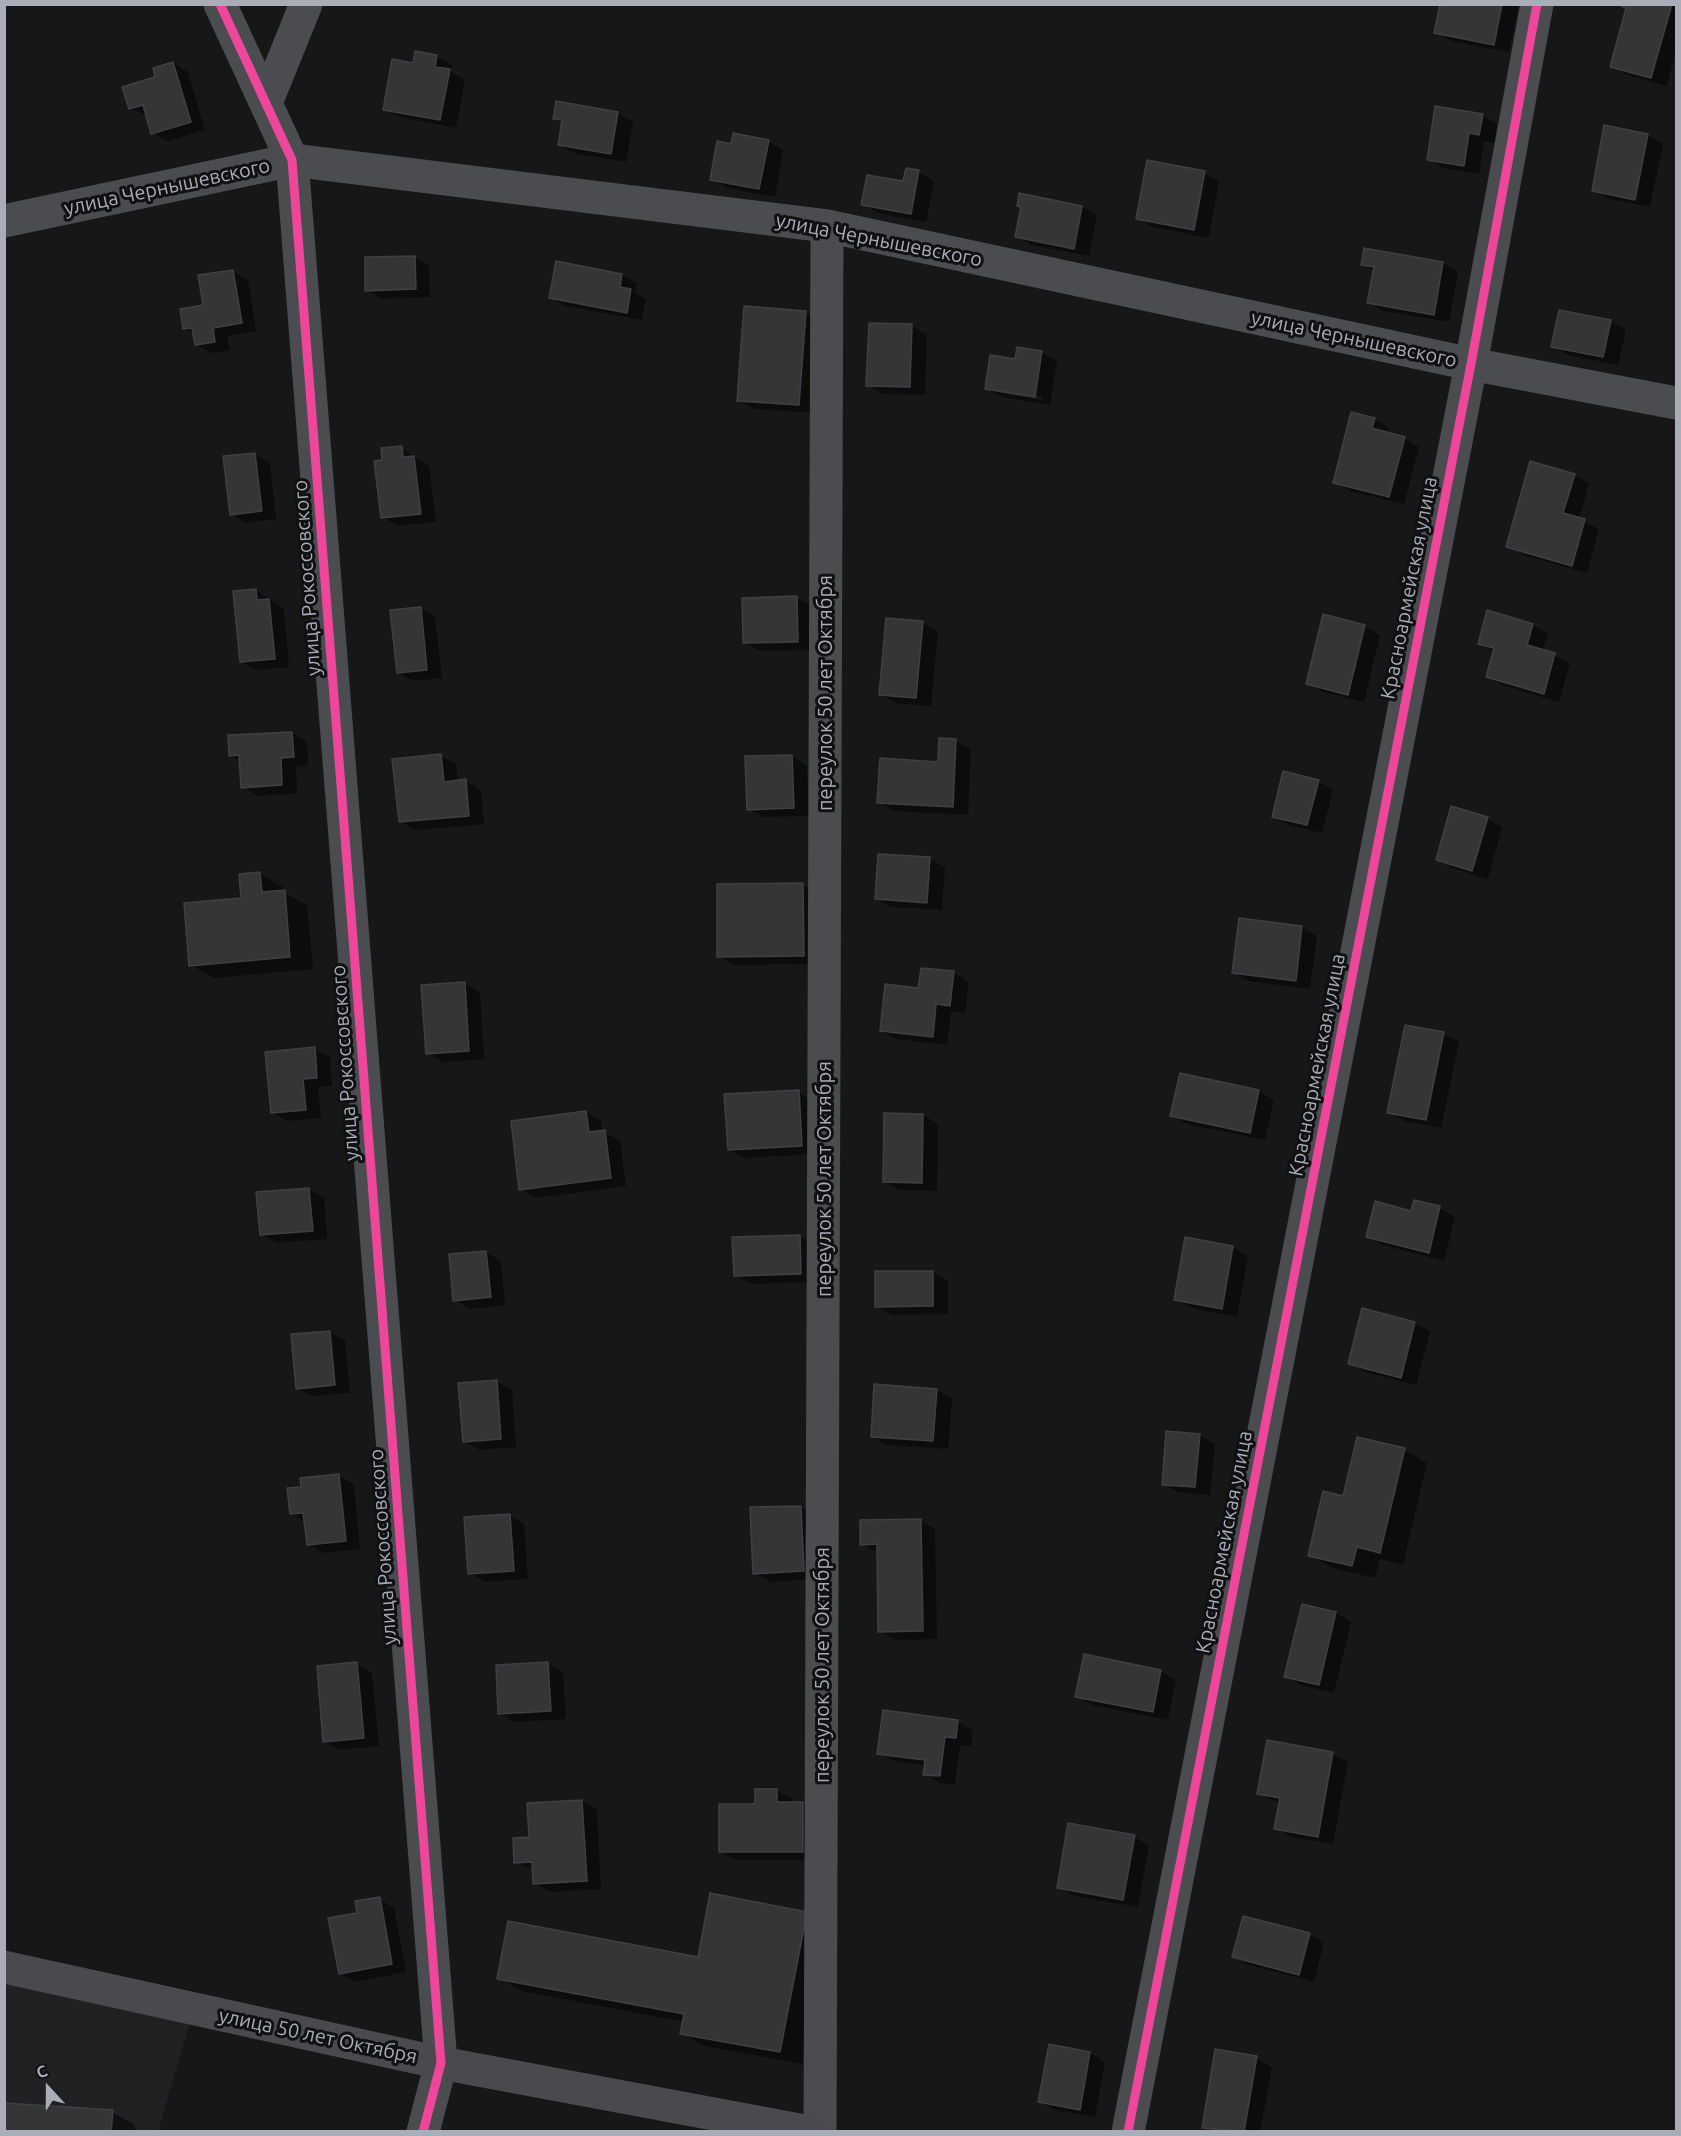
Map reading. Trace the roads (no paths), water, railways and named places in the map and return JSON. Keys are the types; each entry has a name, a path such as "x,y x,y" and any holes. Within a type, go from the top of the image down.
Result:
{"street":[{"name":"улица Рокоссовского","path":"220,4 292,160 441,2062 423,2132"},
{"path":"266,103 306,4"},
{"name":"Красноармейская улица","path":"1128,2132 1471,364 1537,4"},
{"name":"улица Чернышевского","path":"4,221 292,160 827,226 1471,364 1677,403"},
{"name":"переулок 50 лет Октября","path":"820,2132 827,226"},
{"name":"улица 50 лет Октября","path":"4,1967 441,2062 810,2132"}]}
